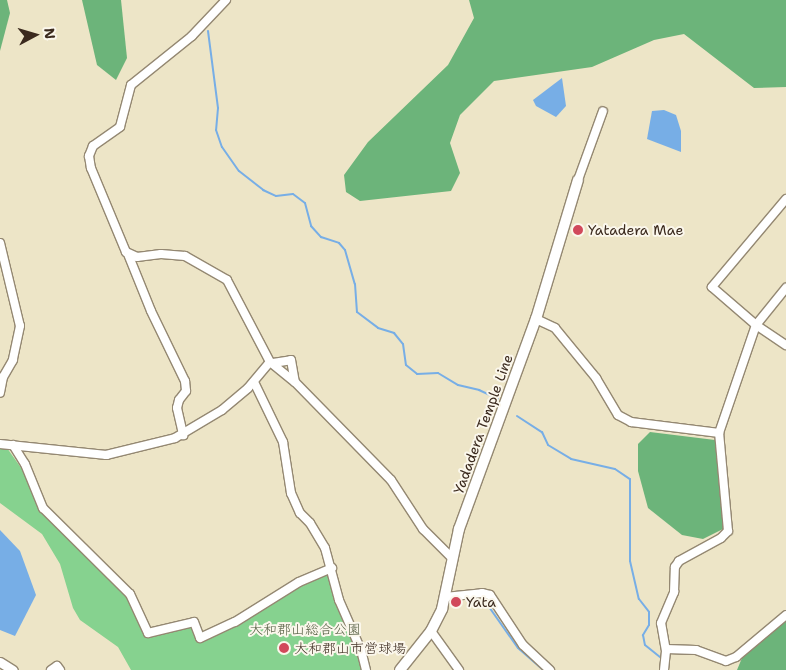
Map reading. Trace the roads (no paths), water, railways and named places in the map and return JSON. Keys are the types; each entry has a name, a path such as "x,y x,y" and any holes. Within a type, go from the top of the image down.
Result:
{"main road":[{"name":"Yadadera Temple Line","path":"400,670 431,631 445,597 459,529 536,319 578,180"}],"street":[{"path":"183,434 177,408 186,391 185,381 151,311 91,168 89,156 93,146 120,127 131,85 192,36 226,0"},
{"path":"578,180 603,110"},
{"path":"786,199 712,287 756,325 786,345"},
{"path":"0,243 20,326 13,360 3,377 0,393"},
{"path":"128,253 137,257 161,254 185,256 227,280 271,362 296,382 391,480 415,519 453,559"},
{"path":"664,670 666,649 661,624 674,592 675,566 679,561 728,531 719,433 756,325 786,288"},
{"path":"536,319 555,328 596,378 618,415 631,422 719,433"},
{"path":"0,444 106,455 183,434 222,410 254,382 271,362 292,360 296,382"},
{"path":"254,382 283,442 291,493 300,514 314,528 325,548 332,568 339,600 361,650 366,670"},
{"path":"13,445 25,464 43,508 130,594 148,633 194,622 200,638 235,622 298,582 332,568"},
{"path":"445,597 482,593 490,596 523,645 550,670"},
{"path":"666,649 696,650 726,661 736,657 786,615"},
{"path":"431,631 459,670"},
{"path":"0,662 13,670"},
{"path":"52,670 57,666 60,670"}],"water":[{"path":"562,78 566,106 556,117 536,106 533,100"},
{"path":"664,110 676,115 681,131 681,152 647,139 652,111"},
{"path":"0,530 20,551 36,595 15,636 0,630"}],"waterway":[{"path":"208,31 218,108 216,130 222,147 239,171 263,190 276,196 293,194 305,203 311,226 321,237 339,243 345,250 355,284 357,312 378,328 394,333 403,344 406,365 417,374 438,373 458,385 479,390 498,399"},
{"path":"517,416 542,432 548,445 571,459 615,469 630,479 630,561 639,599 649,612 649,625 643,635 645,645 662,659"},
{"path":"482,597 518,648 543,670"}],"place":[{"name":"Yatadera Mae","path":"578,230"},
{"name":"Yata","path":"456,602"},
{"name":"大和郡山市営球場","path":"284,648"}],"park label":[{"name":"大和郡山総合公園","path":"305,629"}]}
